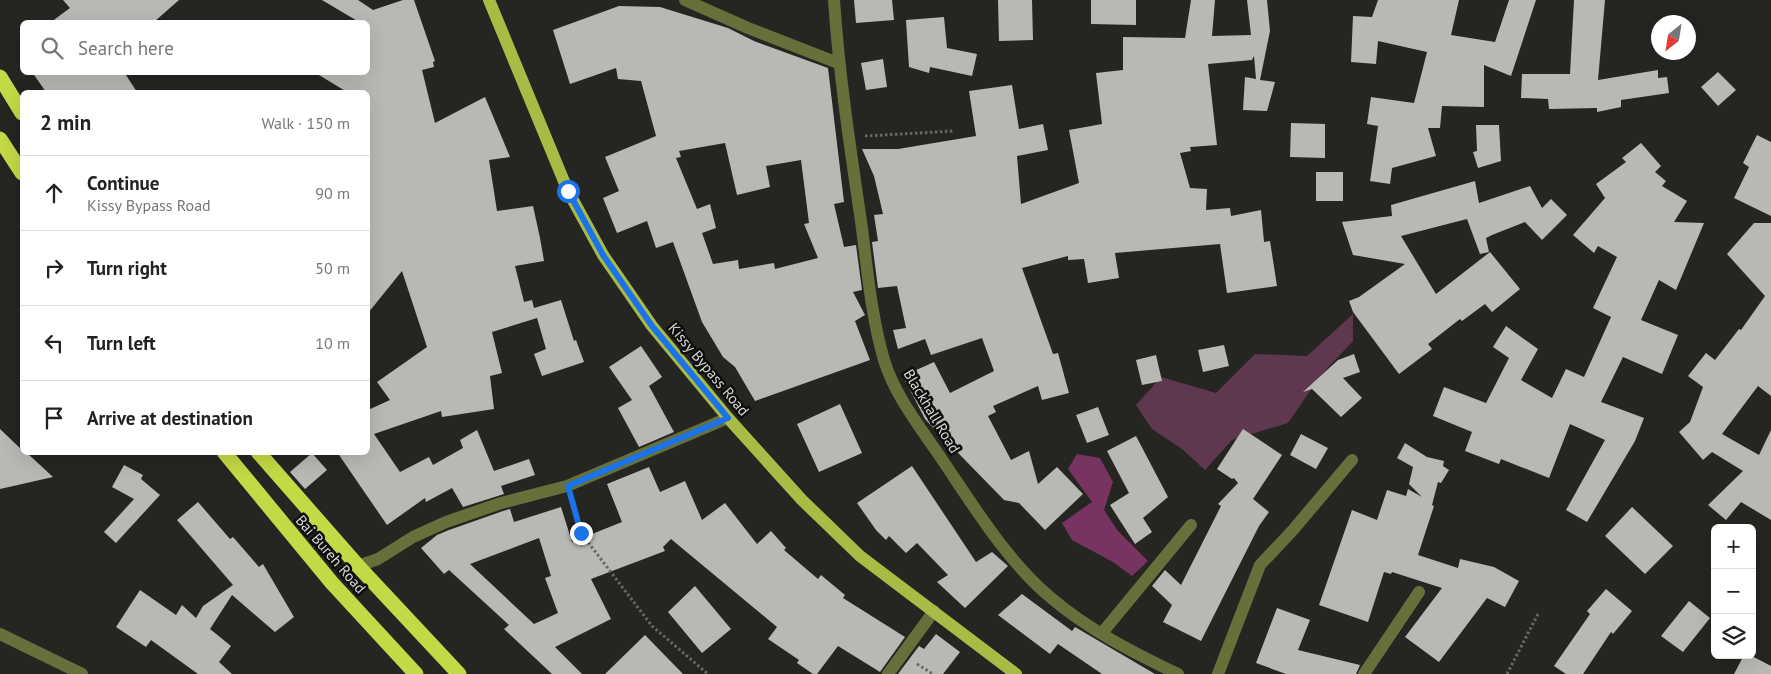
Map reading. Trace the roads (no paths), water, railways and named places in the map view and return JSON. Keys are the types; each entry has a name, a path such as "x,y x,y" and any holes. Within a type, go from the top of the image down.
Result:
{"highway":[{"path":"0,77 20,110"},
{"path":"0,139 20,170"},
{"name":"Bai Bureh Road","path":"226,455 332,583 416,674"},
{"path":"261,455 358,566 459,674"}],"main road":[{"name":"Kissy Bypass Road","path":"489,0 568,191 603,255 652,326 728,418 802,500 860,556 1016,674"}],"street":[{"path":"685,0 748,28 838,63"},
{"name":"Blackhall Road","path":"834,0 838,63 879,339 884,361 898,392 960,486 1026,574 1068,612 1149,660 1178,674"},
{"path":"358,566 378,559 413,537 446,522 501,503 568,486 728,418"},
{"path":"1218,674 1260,565 1293,530 1352,460"},
{"path":"1102,633 1191,525"},
{"path":"1364,674 1419,592"},
{"path":"888,674 934,611"},
{"path":"0,634 82,674"}]}
